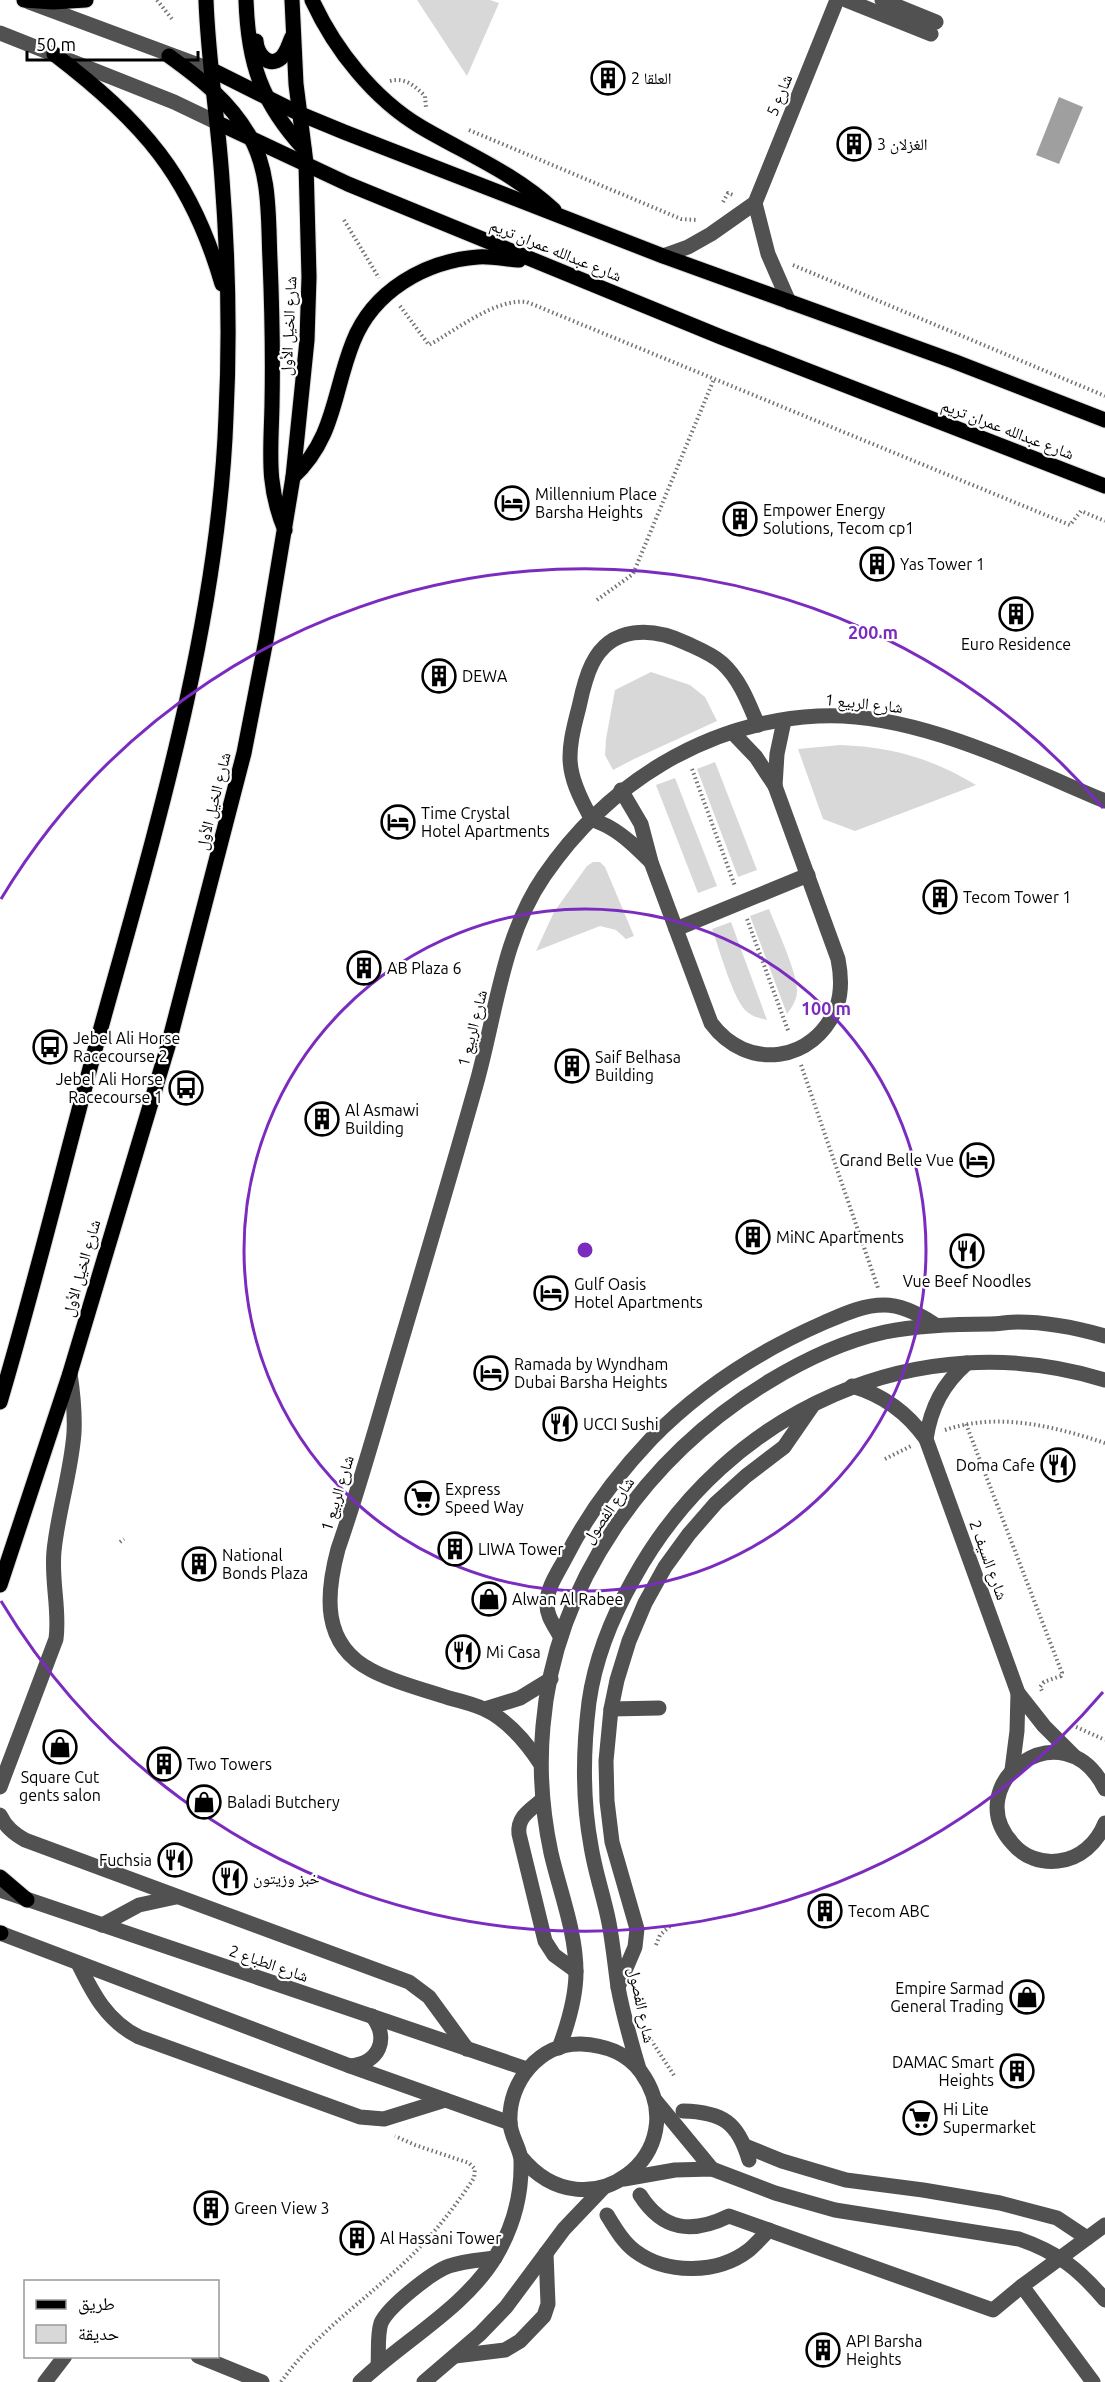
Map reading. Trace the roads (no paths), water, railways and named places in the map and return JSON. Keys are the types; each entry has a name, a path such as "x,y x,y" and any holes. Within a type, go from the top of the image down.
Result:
{"main road":[{"path":"24,0 53,2 86,0"},
{"path":"0,1402 147,866 194,663 210,581 220,499 226,416 227,303 226,245 218,123 206,0"},
{"name":"شارع الخيل الأول","path":"0,1585 70,1373 168,1046 244,753 285,530 293,477 307,340 309,277 305,157 298,113 292,0"},
{"path":"312,0 338,46 362,77 389,104 420,127 512,176 560,216"},
{"path":"246,6 258,54 263,59 277,60 282,57 293,36"},
{"path":"246,6 253,63 264,94 282,126 305,157"},
{"path":"54,54 113,101 162,156 185,190 202,227 227,303"},
{"path":"169,56 213,89 234,112 250,137 261,166 267,196 273,343 270,480 285,530"},
{"name":"شارع عبدالله عمران تريم","path":"212,70 298,113 560,216 663,256 953,361 1105,420"},
{"name":"شارع عبدالله عمران تريم","path":"218,123 305,157 348,184 534,261 721,337 1105,486"},
{"path":"293,477 316,452 324,437 353,341 368,315 388,292 414,274 446,262 479,257 534,261"},
{"path":"0,1877 27,1899"}],"street":[{"name":"شارع عبدالله عمران تريم","path":"24,0 169,56 212,70"},
{"name":"شارع 5","path":"755,203 837,0"},
{"path":"846,0 934,28 882,0"},
{"name":"شارع عبدالله عمران تريم","path":"0,33 174,102 218,123"},
{"path":"663,256 711,234 755,203 768,254 789,302"},
{"path":"651,862 624,837 592,819 573,778 569,745 593,661 616,639 634,632 653,631 672,636 712,655 722,663 735,678 758,725"},
{"name":"شارع الربيع 1","path":"540,1763 516,1733 485,1709 382,1676 356,1659 345,1648 333,1624 328,1597 330,1580 476,1086 517,928 543,876 592,819 621,790 652,768 685,750 732,732 758,725 818,716 848,717 911,727 974,747 1105,801"},
{"path":"775,786 777,754 784,721"},
{"path":"621,790 641,824 651,862 711,1023 720,1035 738,1048 761,1055 779,1055 806,1045 823,1029 837,1005 841,975 838,959 775,786 756,757 732,732"},
{"path":"676,929 808,875"},
{"path":"560,1636 547,1610 547,1602 552,1585 584,1521 612,1484 651,1440 694,1400 742,1365 793,1336 865,1307 884,1305 910,1311 934,1324"},
{"name":"شارع الفصول","path":"559,2048 568,2022 576,1971 571,1935 542,1800 540,1763 543,1722 560,1636 583,1581 613,1529 649,1481 691,1439 738,1401 789,1370 835,1348 883,1332 934,1324 1045,1324 1087,1330 1105,1336"},
{"path":"926,1439 932,1410 940,1393 968,1363"},
{"name":"شارع الفصول","path":"639,2069 627,2029 618,1987 609,1923 591,1846 584,1797 584,1748 589,1699 601,1651 622,1599 643,1560 682,1506 721,1465 766,1431 814,1402 852,1386 889,1374 968,1363 1024,1364 1057,1368 1105,1380"},
{"path":"0,1787 56,1639 58,1615 53,1576 54,1549 74,1433 70,1373"},
{"name":"شارع السيف 2","path":"852,1386 894,1405 917,1426 926,1439 1018,1693 1044,1726 1074,1756 1088,1764 1105,1789"},
{"path":"618,1987 637,1938 635,1920 612,1842 607,1801 606,1761 611,1709 629,1641 645,1603 665,1567 688,1534 716,1503 789,1442 814,1402"},
{"path":"485,1709 520,1698 551,1679"},
{"name":"شارع السيف 2","path":"1012,1770 1017,1731 1018,1693"},
{"path":"611,1709 659,1708"},
{"path":"1074,1756 1057,1752 1040,1753 1025,1759 1012,1770 1000,1790 998,1814 1001,1827 1008,1839 1027,1856 1053,1862 1073,1857 1093,1844 1105,1823"},
{"path":"542,1800 520,1821 519,1834 545,1941 555,1955 576,1971"},
{"path":"0,1815 5,1825 25,1840 410,1982 429,1996 467,2049"},
{"name":"شارع الطباع 2","path":"0,1890 527,2070"},
{"path":"102,1925 139,1905 179,1896"},
{"path":"0,1933 350,2066 510,2123"},
{"path":"78,1963 102,2007 125,2030 139,2037 360,2117 384,2119 445,2100"},
{"path":"350,2066 369,2061 381,2044 378,2024 372,2016"},
{"path":"622,2180 636,2168 647,2153 654,2136 655,2100 649,2084 639,2069 626,2057 611,2049 594,2044 576,2044 547,2053 527,2070 516,2086 511,2104 510,2123 513,2141 521,2157 531,2169 558,2186 589,2190 657,2172 712,2169 775,2193 835,2210 1019,2239 1041,2246 1061,2257 1086,2277 1105,2300"},
{"path":"655,2100 712,2169"},
{"path":"683,2111 705,2112 722,2117 736,2129 747,2153 846,2180 1000,2203 1058,2218 1087,2238"},
{"path":"360,2382 458,2301 495,2258 516,2210 521,2157"},
{"path":"424,2382 506,2307 570,2222 604,2187"},
{"path":"640,2195 648,2208 659,2218 672,2224 701,2227 729,2216 993,2310 1105,2225"},
{"path":"607,2215 623,2240 636,2252 654,2262 675,2267 714,2266 732,2260 748,2251 769,2230"},
{"path":"455,2356 505,2350 520,2341 544,2316 548,2304 546,2253"},
{"path":"378,2365 380,2330 382,2322 391,2310 440,2270 458,2264 495,2258"},
{"path":"1022,2286 1093,2382"},
{"path":"45,2382 63,2358"},
{"path":"203,2358 262,2382"}],"place":[{"name":"العلقا 2","path":"608,78"},
{"name":"الغزلان 3","path":"854,144"},
{"name":"Millennium Place Barsha Heights","path":"512,503"},
{"name":"Empower Energy Solutions, Tecom cp1","path":"740,519"},
{"name":"Yas Tower 1","path":"877,564"},
{"name":"Euro Residence","path":"1016,614"},
{"name":"DEWA","path":"439,676"},
{"name":"Time Crystal Hotel Apartments","path":"398,822"},
{"name":"Tecom Tower 1","path":"940,897"},
{"name":"AB Plaza 6","path":"364,968"},
{"name":"Jebel Ali Horse Racecourse 2","path":"50,1047"},
{"name":"Saif Belhasa Building","path":"572,1066"},
{"name":"Jebel Ali Horse Racecourse 1","path":"186,1088"},
{"name":"Al Asmawi Building","path":"322,1119"},
{"name":"Grand Belle Vue","path":"977,1160"},
{"name":"MiNC Apartments","path":"753,1237"},
{"name":"Vue Beef Noodles","path":"967,1251"},
{"name":"Gulf Oasis Hotel Apartments","path":"551,1293"},
{"name":"Ramada by Wyndham Dubai Barsha Heights","path":"491,1373"},
{"name":"UCCI Sushi","path":"560,1424"},
{"name":"Doma Cafe","path":"1058,1465"},
{"name":"Express Speed Way","path":"422,1498"},
{"name":"LIWA Tower","path":"455,1549"},
{"name":"National Bonds Plaza","path":"199,1564"},
{"name":"Alwan Al Rabee","path":"489,1599"},
{"name":"Mi Casa","path":"463,1652"},
{"name":"Square Cut gents salon","path":"60,1747"},
{"name":"Two Towers","path":"164,1764"},
{"name":"Baladi Butchery","path":"204,1802"},
{"name":"Fuchsia","path":"175,1860"},
{"name":"خبز وزيتون","path":"230,1878"},
{"name":"Tecom ABC","path":"825,1911"},
{"name":"Empire Sarmad General Trading","path":"1027,1997"},
{"name":"DAMAC Smart Heights","path":"1017,2071"},
{"name":"Hi Lite Supermarket","path":"920,2118"},
{"name":"Green View 3","path":"211,2208"},
{"name":"Al Hassani Tower","path":"357,2238"},
{"name":"API Barsha Heights","path":"823,2350"}]}
